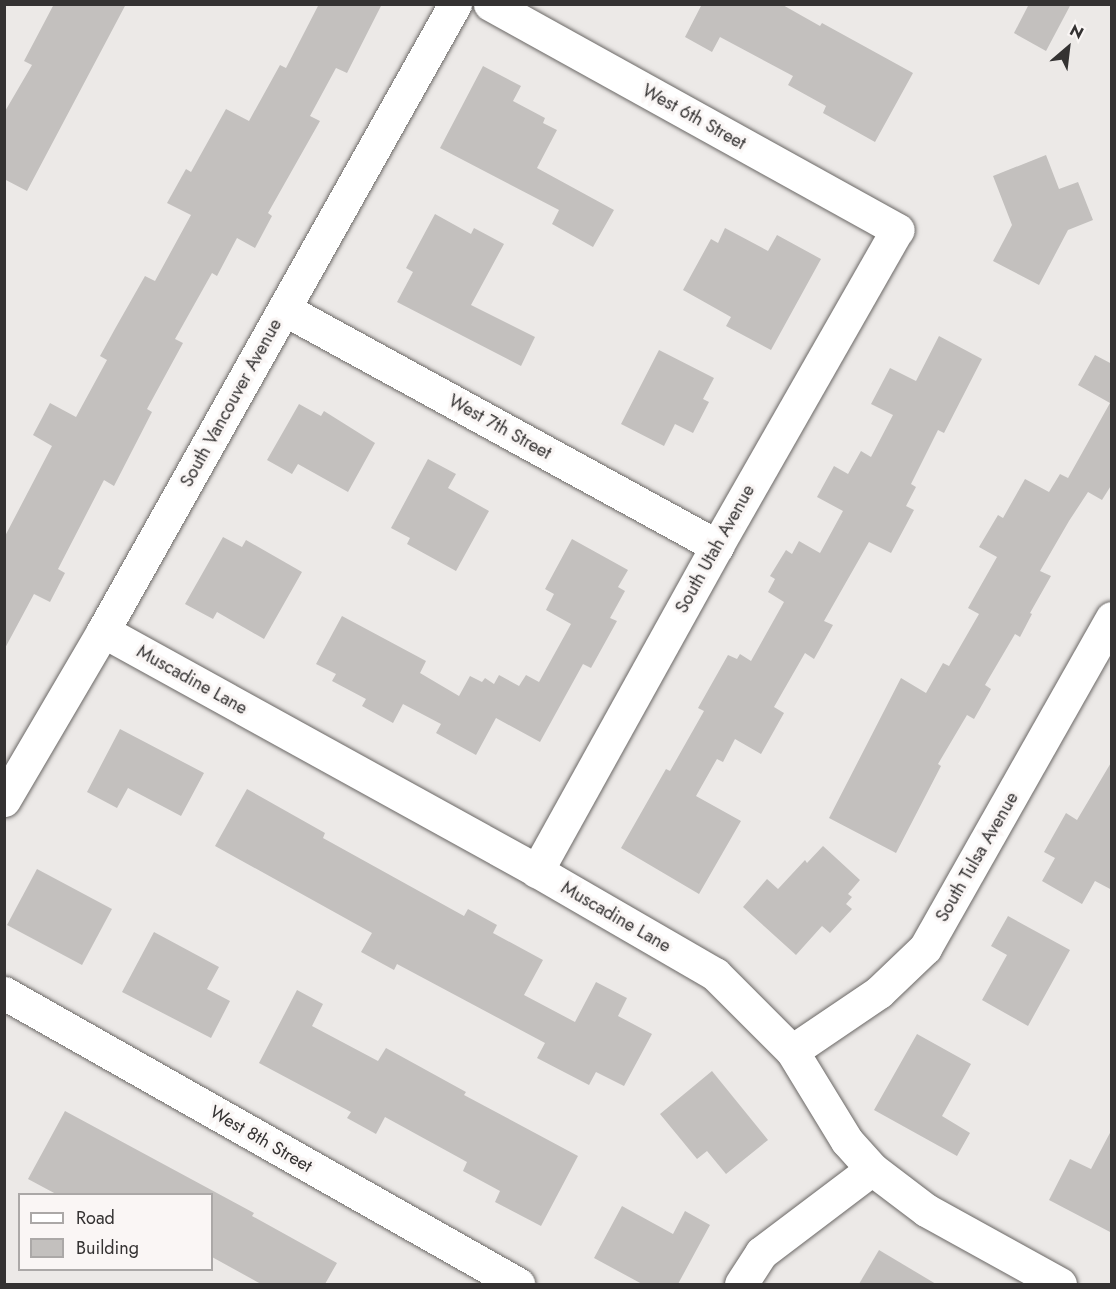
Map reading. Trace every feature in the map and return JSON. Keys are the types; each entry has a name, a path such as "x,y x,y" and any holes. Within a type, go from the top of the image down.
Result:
{"street":[{"name":"South Vancouver Avenue","path":"8,788 103,631 455,4"},
{"name":"West 6th Street","path":"490,4 897,230"},
{"name":"South Utah Avenue","path":"537,871 717,546 897,230"},
{"name":"West 7th Street","path":"284,309 717,546"},
{"name":"South Tulsa Avenue","path":"792,1052 879,992 925,948 1112,618"},
{"name":"Muscadine Lane","path":"103,631 537,871 715,974 792,1052 847,1141 872,1169 926,1210 1060,1284"},
{"name":"West 8th Street","path":"4,993 518,1284"},
{"path":"741,1284 761,1252 872,1169"}],"building":[{"path":"54,4 126,4 27,191 4,179 4,113 32,65 24,61"},
{"path":"319,4 382,4 347,73 336,68 310,116 320,121 268,213 272,216 255,248 237,238 217,276 212,273 175,339 183,343 147,409 152,412 114,486 104,480 58,569 65,573 50,602 34,594 4,650 4,538 52,446 33,435 50,403 76,417 107,360 100,356 145,276 155,281 191,215 167,203 186,169 191,172 226,109 249,121 280,65 286,68"},
{"path":"702,4 781,4 820,26 822,23 913,73 875,142 823,113 826,106 788,85 793,76 720,37 712,52 685,37"},
{"path":"1029,4 1071,4 1046,51 1014,33"},
{"path":"483,66 521,86 513,101 545,118 543,123 557,130 537,168 614,210 593,247 552,224 559,210 440,148"},
{"path":"1046,155 1059,189 1078,182 1093,220 1068,230 1039,285 993,261 1012,225 993,176"},
{"path":"435,214 471,234 474,228 504,244 471,305 535,337 521,366 397,302 413,272 406,268"},
{"path":"725,228 768,251 777,235 821,259 771,350 726,326 731,317 683,290 711,239 718,243"},
{"path":"939,336 982,359 944,433 938,430 911,484 916,487 906,506 914,510 891,553 869,542 824,621 833,625 814,659 805,653 774,707 784,713 761,754 735,739 723,762 717,759 696,796 741,821 699,894 621,848 666,769 670,771 704,711 698,708 728,655 737,659 740,654 751,661 784,602 768,592 775,579 770,576 786,550 792,554 799,541 820,553 843,511 817,497 834,466 848,474 861,451 871,457 893,415 871,404 890,368 916,381"},
{"path":"659,350 714,378 703,399 709,402 693,433 675,424 664,446 621,424"},
{"path":"1095,355 1112,364 1112,484 1102,500 1088,492 1069,521 1040,571 1051,576 1030,613 1032,614 1020,637 1015,634 985,685 991,689 974,719 967,715 938,764 941,766 896,853 829,818 901,678 926,693 943,663 949,666 979,614 968,608 997,557 979,547 998,515 1003,518 1025,479 1049,492 1060,474 1068,478 1110,403 1078,385"},
{"path":"299,404 321,416 324,411 375,443 348,492 298,464 292,474 267,460"},
{"path":"428,459 456,474 448,488 489,511 456,571 407,544 410,538 391,528"},
{"path":"223,537 242,547 246,540 302,572 264,639 217,612 213,619 185,604"},
{"path":"572,539 628,570 618,587 625,591 610,618 617,621 591,668 583,664 540,742 496,718 476,755 436,733 441,724 403,704 393,723 362,706 366,699 332,681 336,674 316,664 342,616 426,661 420,673 459,696 470,676 482,682 485,678 494,684 499,675 519,686 526,675 539,682 571,624 546,610 554,594 545,589"},
{"path":"120,729 204,773 181,816 128,788 117,808 87,792"},
{"path":"1112,761 1112,890 1095,881 1082,904 1042,881 1055,858 1044,852 1066,813 1077,820"},
{"path":"247,789 325,833 323,838 464,916 468,909 497,925 493,933 543,960 524,995 575,1022 596,982 627,998 618,1016 652,1034 624,1086 596,1072 589,1085 537,1058 545,1043 397,964 394,970 361,952 372,933 215,846"},
{"path":"823,846 860,880 848,894 852,897 846,904 852,909 830,933 822,926 796,955 743,907 767,879 778,889 805,860 807,863"},
{"path":"37,869 112,909 82,965 7,925"},
{"path":"1008,916 1070,950 1028,1026 982,1000 1007,955 991,946"},
{"path":"154,932 219,967 207,989 230,1001 211,1038 122,992"},
{"path":"297,990 323,1004 312,1026 378,1061 386,1048 466,1092 464,1095 578,1156 541,1226 495,1202 500,1191 463,1171 467,1162 385,1117 376,1134 347,1118 351,1112 259,1063"},
{"path":"917,1034 971,1064 942,1116 970,1133 957,1156 874,1110"},
{"path":"712,1071 768,1140 726,1174 707,1151 697,1159 660,1114"},
{"path":"65,1111 254,1213 252,1216 337,1263 325,1284 261,1284 213,1258 213,1193 54,1193 28,1179"},
{"path":"1112,1129 1112,1233 1049,1200 1070,1159 1091,1169"},
{"path":"622,1206 673,1234 685,1211 710,1225 678,1284 642,1284 594,1258"},
{"path":"879,1250 936,1284 859,1284"}]}
